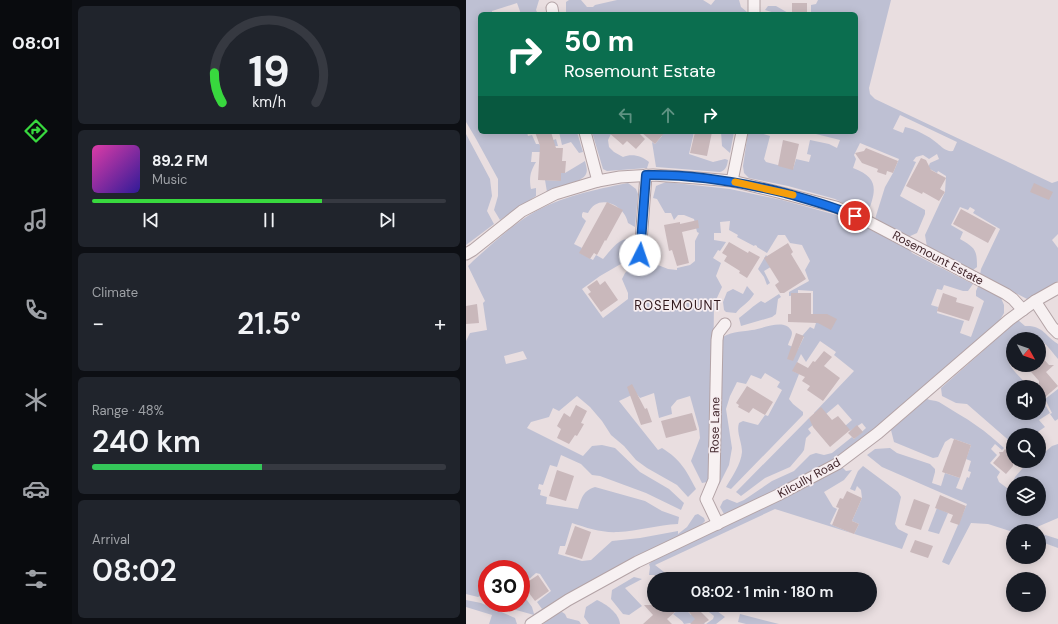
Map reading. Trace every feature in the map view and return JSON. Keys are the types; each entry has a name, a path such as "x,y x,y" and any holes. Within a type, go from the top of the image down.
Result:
{"street":[{"path":"754,0 754,12"},
{"path":"585,134 598,181"},
{"path":"732,181 742,134"},
{"path":"640,255 646,175"},
{"name":"Rosemount Estate","path":"466,254 531,205 555,194 598,181 620,177 646,175 666,175 732,181 836,207 1006,294 1023,310"},
{"name":"Kilcully Road","path":"531,624 541,616 594,584 678,542 778,495 837,464 896,418 1009,320 1035,301 1058,288"},
{"path":"1035,301 1052,327 1058,333"},
{"name":"Rose Lane","path":"718,524 706,499 714,480 717,340 718,333 725,324"}],"shaded area":[{"path":"466,0 539,0 536,10 537,12 520,12 517,3 492,12 478,12 478,134 528,134 528,136 532,135 536,144 540,145 556,139 558,146 543,146 542,152 532,152 531,162 536,162 530,175 530,185 531,189 536,188 536,196 500,220 494,210 498,196 498,179 466,122"},
{"path":"569,0 581,0 587,7 593,7 595,5 617,0 703,0 711,5 715,0 739,0 741,7 747,12 566,12 566,2"},
{"path":"818,0 891,0 869,88 870,94 875,99 1052,183 1058,181 1058,234 1052,240 1058,248 1058,281 1029,300 980,275 981,269 1000,229 973,213 975,210 970,207 968,210 960,207 951,225 963,232 960,239 972,247 976,253 977,267 973,270 927,247 925,235 945,192 946,176 938,171 937,173 928,168 930,163 939,159 937,154 929,159 923,155 916,157 913,161 916,162 900,196 925,210 925,214 917,233 908,237 875,219 885,187 899,159 860,143 854,155 856,159 853,168 868,176 874,186 874,192 867,215 835,199 788,186 749,178 744,173 743,166 748,134 764,134 770,136 764,159 766,162 793,169 796,159 809,162 811,155 807,154 810,140 829,144 837,148 840,140 816,134 858,134 858,12 811,12 811,5 816,4","holes":["900,115 957,142 953,151 944,149 930,138 913,129 905,127 903,133 893,129"]},
{"path":"768,6 776,6 786,12 772,12 765,10"},
{"path":"466,134 490,179 492,196 487,211 494,224 466,245"},
{"path":"559,134 578,134 583,152 579,153 571,142 562,145"},
{"path":"593,134 611,134 608,140 609,147 614,152 623,157 633,155 637,156 649,162 647,168 607,171 603,169"},
{"path":"660,134 694,134 689,154 713,162 725,159 728,160 726,168 720,172 656,167 652,142 655,144 662,136"},
{"path":"721,134 734,134 730,153 722,146"},
{"path":"585,161 587,171 584,177 569,185 547,192 545,180 561,181 561,173 565,173"},
{"path":"666,182 730,189 782,200 848,218 973,284 968,291 963,291 944,285 942,290 937,289 931,305 938,307 937,313 964,321 960,333 971,337 984,301 976,296 976,291 979,284 1001,298 1004,305 1004,313 1000,320 979,341 852,449 823,468 724,514 720,507 723,501 727,499 737,503 744,500 772,481 794,471 810,455 816,453 824,455 832,453 852,437 854,439 866,428 862,423 850,431 845,426 852,420 838,404 808,429 811,433 806,438 804,450 790,467 765,478 741,496 736,492 809,418 811,421 815,417 814,413 854,371 834,355 836,352 820,341 806,362 801,354 793,371 799,374 789,399 803,412 803,415 731,489 726,487 738,466 742,452 738,430 739,423 743,421 758,425 765,415 768,416 782,390 777,387 780,382 765,373 761,379 751,375 746,384 737,382 730,396 726,409 732,448 729,465 719,485 717,485 719,340 735,332 778,324 788,327 791,330 792,335 788,345 798,349 804,337 802,336 810,327 814,329 816,323 813,314 813,291 798,290 798,295 789,296 789,292 809,281 805,270 810,261 802,245 790,243 785,235 778,235 767,253 757,246 754,246 737,237 738,235 729,230 730,221 720,222 721,233 714,233 714,240 726,242 713,258 721,263 716,276 722,287 716,300 714,301 712,481 702,483 691,461 700,438 699,428 690,396 677,400 671,407 672,414 659,418 654,393 640,398 636,393 619,401 658,450 662,448 674,457 682,466 696,489 688,497 677,485 636,460 624,446 611,435 590,407 577,396 559,411 553,408 549,417 531,422 527,428 583,456 592,446 602,445 615,448 640,472 669,489 684,503 681,510 646,493 600,476 592,475 581,464 561,455 557,467 550,465 543,485 539,484 538,489 541,490 540,495 547,497 546,504 578,509 585,493 595,487 645,501 662,511 679,517 678,524 618,532 600,531 572,523 565,546 560,546 558,554 582,561 591,560 612,541 640,538 678,531 678,534 687,527 695,515 698,514 704,518 705,521 694,530 636,558 534,615 523,612 530,612 530,604 534,614 542,609 537,602 551,591 540,574 536,573 530,578 530,560 478,560 478,597 466,594 466,341 470,333 487,330 483,303 485,301 468,266 494,242 531,214 578,194 628,183 636,189 638,194 635,227 628,223 626,217 617,206 611,203 598,203 592,207 588,213 583,212 582,217 586,221 574,244 582,248 580,253 593,260 596,255 603,259 620,241 625,239 634,239 625,252 624,255 626,261 600,276 582,289 603,318 628,299 628,293 622,279 631,267 637,271 643,271 653,263 668,269 677,270 677,268 690,265 695,261 695,241 699,233 697,232 694,219 684,215 678,215 674,220 671,213 665,213 657,199 653,198 656,186","holes":["523,351 527,359 506,364 504,356"]},
{"path":"766,255 774,265 764,271 770,283 767,285 764,277 758,269"},
{"path":"747,286 754,294 752,297 736,313 726,312 724,310 723,302 727,292 733,289 743,294"},
{"path":"779,294 781,297 778,299 776,314 772,317 741,326 739,318 761,301 765,303"},
{"path":"1018,320 1025,326 1036,327 1043,332 1006,332 1006,372 1015,372 1022,380 1006,380 1006,420 1039,420 1045,427 1044,428 1006,428 1006,438 967,404 956,403 942,396 941,388"},
{"path":"1046,334 1058,344 1058,359 1046,344"},
{"path":"1058,389 1058,419 1055,421 1050,414 1052,413 1046,398"},
{"path":"927,399 939,402 968,420 1004,448 1002,450 995,444 991,449 997,455 990,463 1000,472 997,477 999,482 1006,487 1006,516 1046,516 1046,476 1016,476 1023,468 1046,468 1046,451 1052,446 1058,444 1058,518 1044,524 1006,524 1006,530 988,524 971,523 949,565 942,562 967,504 882,467 867,455 875,449 890,448 897,453 930,464 935,469 932,483 941,486 945,473 960,478 956,488 962,490 967,477 969,478 971,472 968,471 971,461 966,459 971,445 951,438 945,442 938,457 933,458 894,442 891,430"},
{"path":"1046,406 1050,413 1046,416"},
{"path":"863,466 898,492 901,497 895,524 898,529 908,534 902,549 854,534 859,524 852,521 862,498 861,490 857,486 855,491 850,489 858,471"},
{"path":"842,467 846,471 852,470 844,480 824,492 833,507 837,509 830,524 853,534 775,509 655,565 664,572 649,572 649,564 654,560 799,491"},
{"path":"937,508 948,513 939,534 928,531"},
{"path":"1046,535 1058,539 1058,548 1046,544"},
{"path":"634,577 642,579 625,588 642,606 629,615 623,614 611,599 612,590"},
{"path":"466,600 478,602 478,611 466,607"},
{"path":"597,600 608,606 615,613 620,624 589,624 584,617 586,607"},
{"path":"482,612 501,612 515,618 517,624 489,624 492,615"},
{"path":"562,612 567,618 579,621 581,624 543,624 558,613"},
{"path":"676,612 688,612 691,615 693,613 705,624 684,624 673,614"},
{"path":"709,612 718,612 725,617 716,624 706,624 713,619 714,616"},
{"path":"740,614 779,624 746,624 738,622"}],"building":[{"path":"792,3 807,3 807,12 792,12"},
{"path":"536,134 552,134 556,148 563,148 562,161 566,161 565,173 561,173 561,181 538,180 540,146"},
{"path":"610,134 640,134 645,139 636,149 627,141 623,145"},
{"path":"643,134 663,134 655,144"},
{"path":"695,134 712,134 707,156 690,153"},
{"path":"783,140 799,144 793,170 778,166"},
{"path":"866,148 898,161 893,173 887,171 886,175 877,172 878,169 862,163 855,153 864,151"},
{"path":"921,158 926,160 931,170 946,178 940,189 945,192 939,201 923,192 922,194 906,186"},
{"path":"1034,183 1053,192 1049,200 1030,192"},
{"path":"607,202 623,210 597,255 594,253 590,259 579,253"},
{"path":"961,209 996,228 988,243 953,224"},
{"path":"698,220 699,228 682,232 689,263 677,266 672,250 669,251 664,225 680,222 680,224"},
{"path":"729,242 748,253 749,251 760,257 747,278 739,273 740,271 724,261 727,256 722,253"},
{"path":"788,243 793,252 791,254 806,279 784,293 780,293 775,285 779,282 764,258"},
{"path":"597,280 600,285 605,281 618,300 601,312 588,294 591,292 587,287"},
{"path":"791,293 811,293 811,314 827,314 837,319 831,330 818,323 788,322 788,314 791,314"},
{"path":"943,293 957,298 956,302 974,307 969,321 937,311"},
{"path":"477,304 479,323 466,324 466,306"},
{"path":"796,333 804,336 793,361 787,359"},
{"path":"824,351 832,357 824,366 840,378 823,401 807,390 810,386 802,381 805,377 792,371 797,362 808,368"},
{"path":"1046,362 1049,365 1054,365 1046,372"},
{"path":"1031,372 1046,372 1058,386 1046,396 1046,380 1038,380"},
{"path":"632,384 645,409 647,408 652,422 641,425 627,387"},
{"path":"747,386 773,402 765,415 753,408 749,413 738,407 739,405 736,403"},
{"path":"576,405 587,411 581,423 584,424 577,436 575,435 569,444 557,438 561,429 557,426 564,413 570,417"},
{"path":"821,407 832,420 838,416 850,430 830,447 813,427 809,418"},
{"path":"692,413 697,430 666,438 661,421"},
{"path":"857,425 863,432 854,439 848,433"},
{"path":"954,439 971,445 960,478 942,472"},
{"path":"1005,449 1006,450 1006,468 1011,468 1006,474 993,463 1000,455 999,452 1003,452"},
{"path":"557,470 574,476 566,501 549,496"},
{"path":"847,491 862,498 852,521 859,524 854,534 832,525 839,508 836,507 840,498 843,499"},
{"path":"940,495 966,506 959,525 950,522 953,515 935,508"},
{"path":"914,499 930,505 921,530 905,525"},
{"path":"575,526 591,532 582,559 565,554"},
{"path":"915,540 933,546 928,558 910,552"},
{"path":"538,575 549,591 535,601 530,594 530,580"},
{"path":"650,612 675,612 667,619 672,624 643,624 653,615"},
{"path":"689,612 701,612 709,620 703,624 690,624 695,619"}],"slow traffic":[{"path":"735,182 793,195"}],"district":[{"name":"ROSEMOUNT","path":"678,305"}],"route":[{"path":"640,255 646,175 666,175 732,181 819,202 836,207 855,216"}]}
